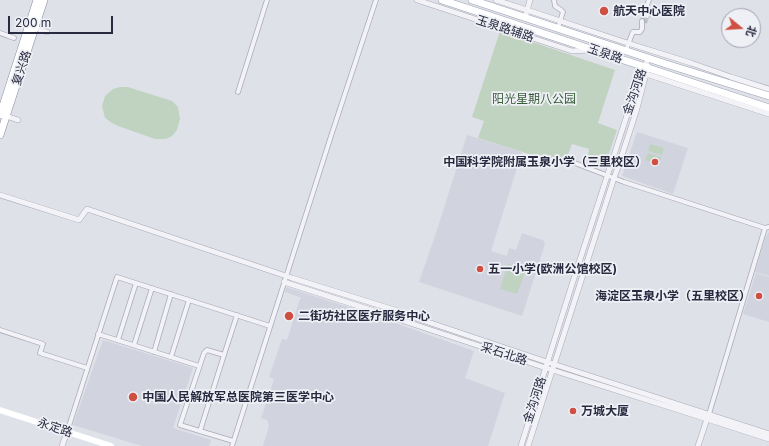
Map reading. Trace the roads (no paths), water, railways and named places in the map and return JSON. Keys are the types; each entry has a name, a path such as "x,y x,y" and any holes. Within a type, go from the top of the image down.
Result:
{"main road":[{"name":"复兴路","path":"0,135 3,116 37,0"},
{"name":"复兴路","path":"3,116 44,0"},
{"name":"玉泉路","path":"442,0 631,63 646,70 668,75 767,108"},
{"name":"玉泉路","path":"472,0 503,4 525,18 627,47 640,55 769,96"},
{"path":"631,63 640,60 642,58 640,55"},
{"path":"668,75 666,72 667,69 674,66"},
{"name":"永定路","path":"0,410 110,446"}],"street":[{"path":"238,92 267,0"},
{"path":"224,355 207,350 204,353 180,425 200,431 232,444 376,0"},
{"name":"玉泉路辅路","path":"417,0 572,50 593,50"},
{"path":"496,0 503,4 561,21 627,47 691,63 769,89"},
{"path":"525,18 530,0"},
{"path":"554,0 555,6 563,12 558,28"},
{"path":"647,16 648,11 646,8 649,0"},
{"path":"627,47 633,32 640,32 643,24"},
{"path":"35,28 47,32"},
{"path":"0,33 14,38"},
{"name":"金沟河路","path":"528,446 636,112 649,58"},
{"path":"646,70 769,114"},
{"name":"金沟河路","path":"521,446 607,176 646,70"},
{"path":"729,84 747,82"},
{"path":"3,116 18,120"},
{"path":"567,160 607,176 767,227 698,446"},
{"name":"采石北路","path":"0,196 79,220 87,209 286,276 398,311 547,362 554,367 769,434"},
{"path":"62,446 117,277 270,326"},
{"name":"采石北路","path":"284,282 546,368 554,367"},
{"path":"118,340 136,283"},
{"path":"134,346 152,288"},
{"path":"154,352 171,294"},
{"path":"171,357 189,300"},
{"path":"200,431 238,315"},
{"path":"0,330 43,344 40,353 87,368"},
{"path":"98,334 199,366"},
{"name":"采石北路","path":"708,416 769,439"}],"tunnel":[{"path":"642,21 646,10"},
{"path":"645,23 647,16"}],"place":[{"name":"航天中心医院","path":"604,11"},
{"name":"中国科学院附属玉泉小学（三里校区）","path":"655,162"},
{"name":"五一小学(欧洲公馆校区)","path":"480,269"},
{"name":"海淀区玉泉小学（五里校区）","path":"759,296"},
{"name":"二街坊社区医疗服务中心","path":"289,316"},
{"name":"中国人民解放军总医院第三医学中心","path":"133,397"},
{"name":"万城大厦","path":"573,411"}],"park label":[{"name":"阳光星期八公园","path":"534,99"}]}
